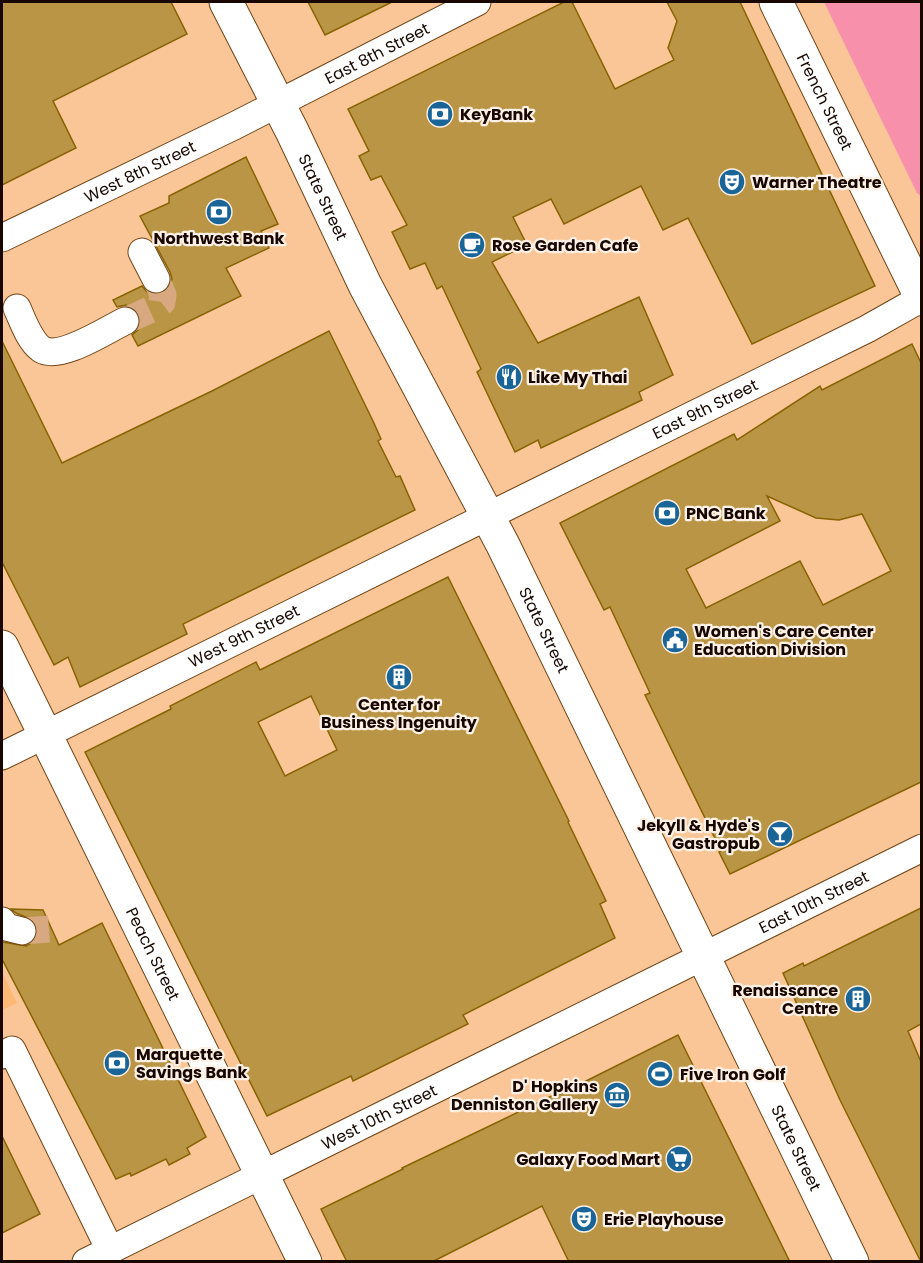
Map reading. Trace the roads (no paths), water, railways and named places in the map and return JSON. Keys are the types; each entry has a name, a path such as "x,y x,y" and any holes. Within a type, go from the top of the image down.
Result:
{"main road":[{"name":"State Street","path":"226,2 292,131 365,285 487,515 852,1262"},
{"name":"French Street","path":"776,2 921,298"},
{"name":"Peach Street","path":"2,647 305,1262"}],"street":[{"name":"East 8th Street","path":"277,104 477,2"},
{"name":"West 8th Street","path":"2,238 277,104"},
{"path":"142,252 156,279"},
{"name":"East 9th Street","path":"487,515 867,329 921,298"},
{"path":"17,308 33,340 40,348 54,352 71,348 125,321"},
{"name":"West 9th Street","path":"2,756 487,515"},
{"name":"East 10th Street","path":"704,956 921,848"},
{"name":"West 10th Street","path":"86,1262 704,956"},
{"path":"2,1055 12,1050 110,1250"}],"tunnel":[{"path":"125,321 162,302 163,295 156,279"},
{"path":"22,931 51,929"}],"place":[{"name":"KeyBank","path":"440,114"},
{"name":"Warner Theatre","path":"732,182"},
{"name":"Northwest Bank","path":"219,212"},
{"name":"Rose Garden Cafe","path":"472,245"},
{"name":"Like My Thai","path":"509,377"},
{"name":"PNC Bank","path":"667,513"},
{"name":"Women's Care Center Education Division","path":"675,640"},
{"name":"Center for Business Ingenuity","path":"399,677"},
{"name":"Jekyll & Hyde's Gastropub","path":"780,834"},
{"name":"Renaissance Centre","path":"858,999"},
{"name":"Marquette Savings Bank","path":"117,1063"},
{"name":"Five Iron Golf","path":"660,1074"},
{"name":"D' Hopkins Denniston Gallery","path":"617,1095"},
{"name":"Galaxy Food Mart","path":"679,1159"},
{"name":"Erie Playhouse","path":"584,1219"}]}
